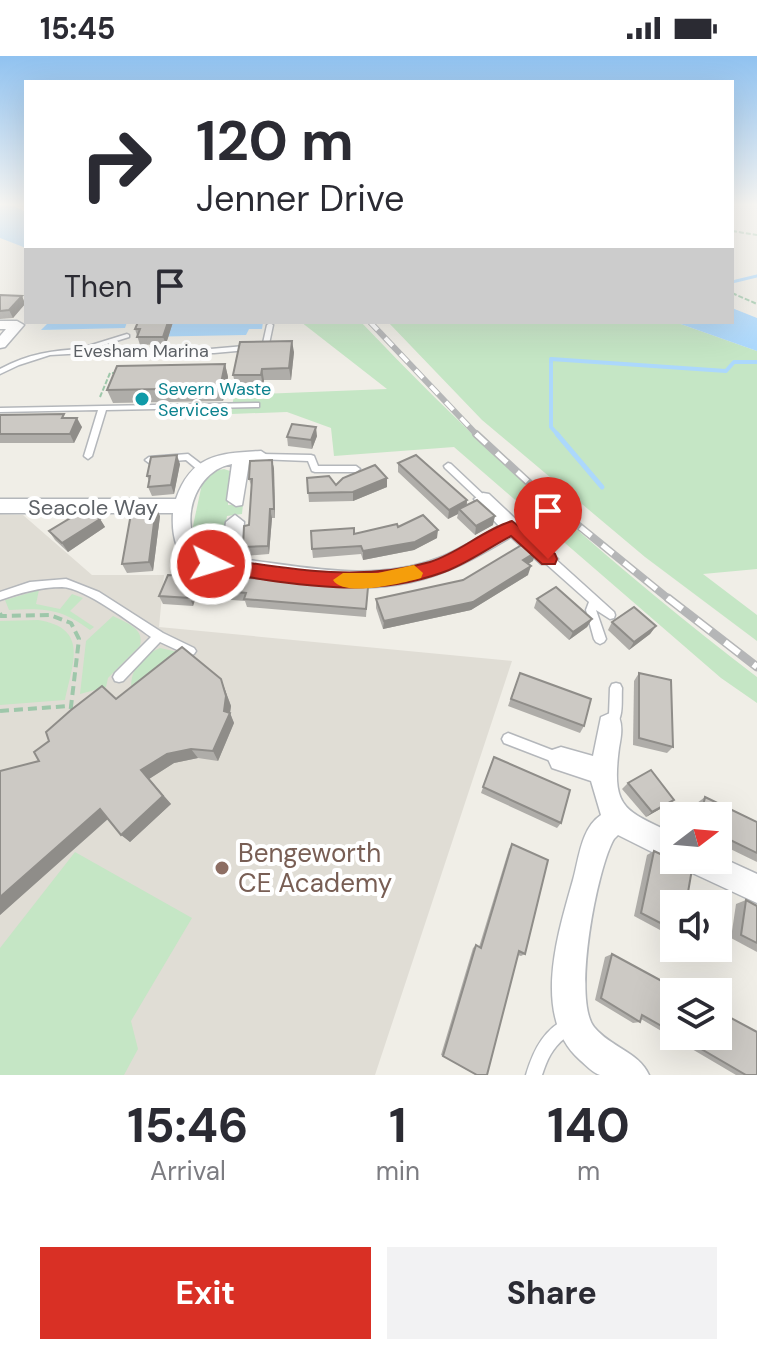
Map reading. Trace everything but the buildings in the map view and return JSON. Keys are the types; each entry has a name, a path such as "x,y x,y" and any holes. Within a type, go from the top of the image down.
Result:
{"street":[{"path":"0,325 17,325 0,344"},
{"path":"261,457 224,460 202,469 190,486 185,505 183,541 198,560 301,578 378,581 437,567 512,527"},
{"path":"236,500 241,458"},
{"path":"483,499 548,559"},
{"name":"Seacole Way","path":"0,506 148,508 185,505"},
{"path":"230,565 235,522"},
{"path":"610,725 603,772 606,794 617,820 660,842"},
{"path":"561,759 603,772"},
{"path":"617,820 604,829 597,841 566,993 574,1023 587,1044 632,1075"},
{"path":"725,874 757,889"}],"lane":[{"name":"Evesham Marina","path":"0,372 32,357 76,351 244,349 266,344 270,325"},
{"path":"76,351 127,336"},
{"path":"0,410 256,405"},
{"path":"88,456 100,407"},
{"path":"149,460 188,457 202,469"},
{"path":"261,457 311,458 315,469 337,474 356,469"},
{"path":"448,466 483,499"},
{"path":"548,559 610,615"},
{"path":"0,596 30,586 66,583 95,595 159,636 190,651"},
{"path":"595,601 591,610 600,639"},
{"path":"119,677 159,636"},
{"path":"610,725 615,717 616,688"},
{"path":"508,739 561,759"},
{"path":"534,1075 540,1051 552,1035 574,1023"}],"path":[{"path":"734,294 757,304"},
{"path":"100,407 110,373 123,373"},
{"path":"0,613 1,616 50,615 71,623 79,639 70,718"},
{"path":"0,711 70,706"}],"shaded area":[{"name":"Bengeworth CE Academy","path":"0,514 23,515 92,575 164,575 159,627 512,661 375,1075 0,1075"}],"green space":[{"path":"304,324 363,324 455,417 552,507 653,594 757,677 757,703 721,678 454,447 334,456 331,428 287,412 231,414 234,395 387,389"},
{"path":"390,324 681,324 757,351 757,569 703,574 757,615 757,641 645,557 482,420"},
{"path":"214,471 230,471 228,505 243,504 242,514 227,516 221,548 216,552 205,552 195,541 193,526 203,479"},
{"path":"39,590 36,604 60,609 72,594 83,598 70,611 94,627 90,630 70,617 52,611 9,610 5,600"},
{"path":"113,616 137,630 140,646 108,678 106,687 80,694 86,641"},
{"path":"38,620 54,624 71,639 73,660 65,700 0,705 0,621"},
{"path":"160,648 178,652 131,687 139,663"},
{"path":"75,852 192,918 131,1021 138,1049 124,1075 0,1075 0,948"}],"water":[{"path":"734,309 757,318 757,351 681,324 734,324"},
{"path":"47,324 126,324 125,328 41,330"},
{"path":"140,324 263,324 262,329 249,329 246,335 137,337"}],"waterway":[{"path":"734,282 757,276"},
{"path":"559,436 551,427 551,359 726,371 734,362 757,362"},
{"path":"557,434 602,487"}],"railway":[{"path":"372,324 477,435"},
{"path":"477,435 553,505 670,600"},
{"path":"668,598 757,667"}],"slow traffic":[{"path":"343,580 378,581 414,573"}],"place":[{"name":"Severn Waste Services","path":"142,399"},
{"name":"Bengeworth CE Academy","path":"222,868"}],"route":[{"path":"211,564 291,577 378,581 447,563 512,527 548,559"}]}
